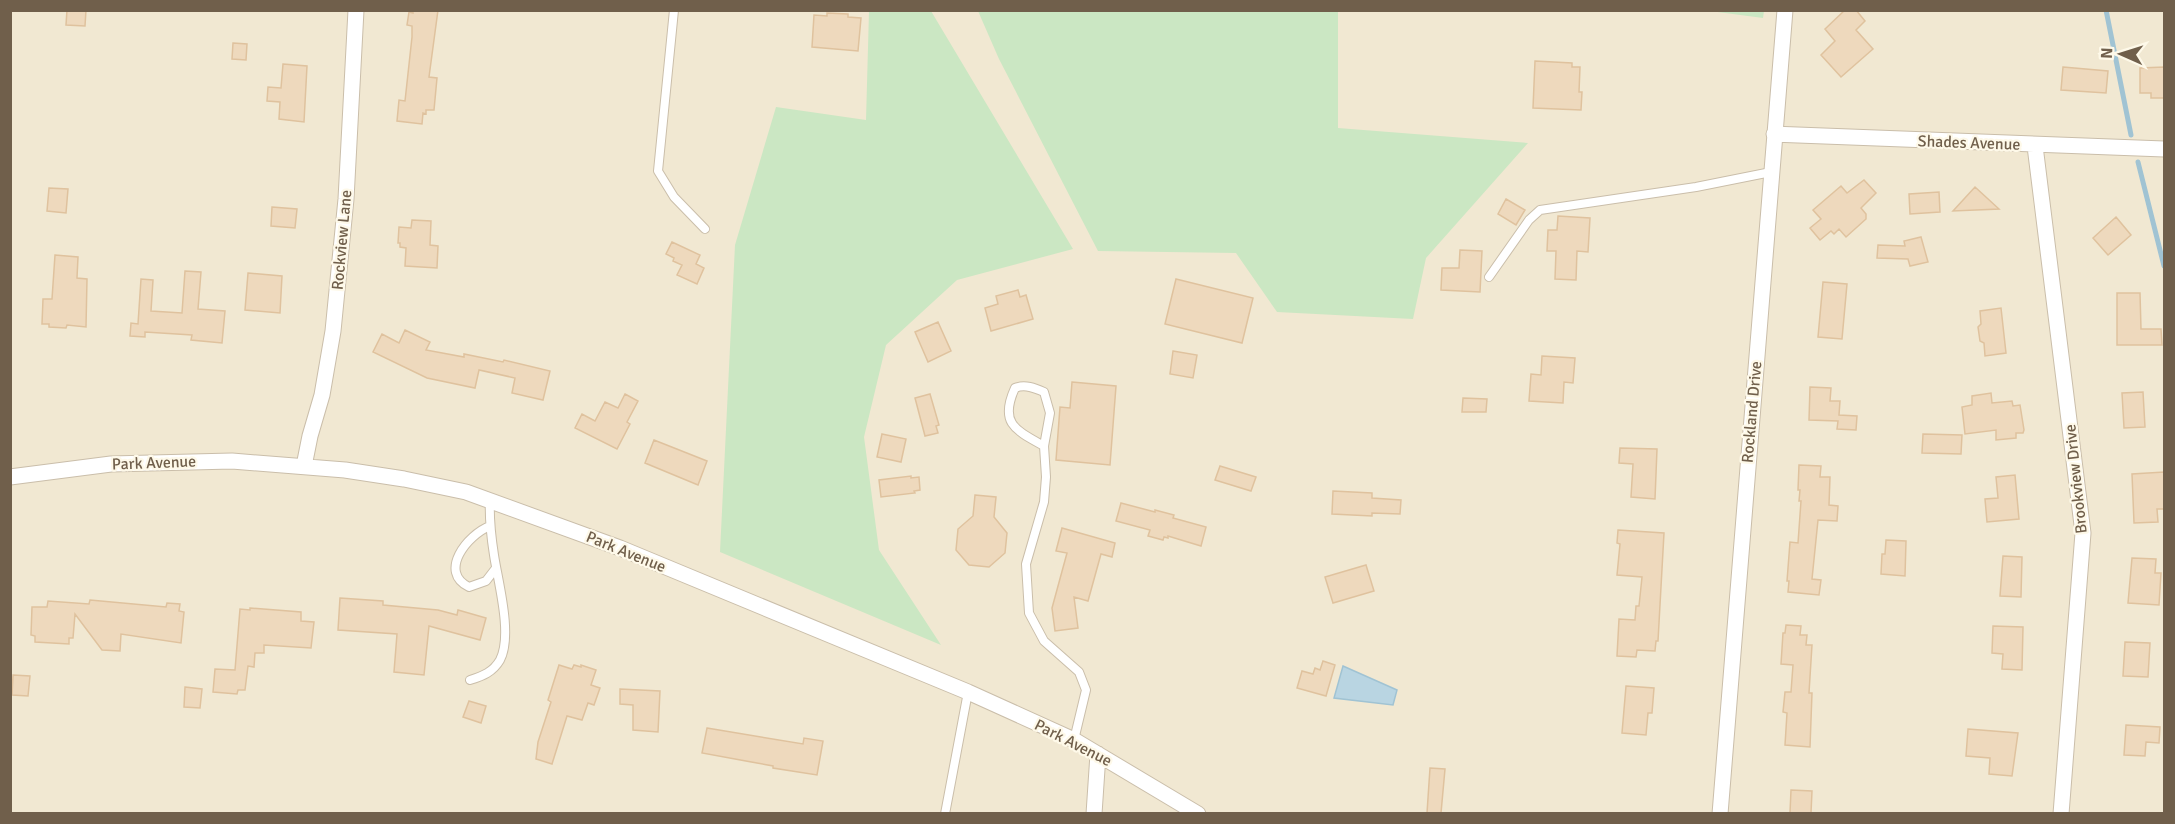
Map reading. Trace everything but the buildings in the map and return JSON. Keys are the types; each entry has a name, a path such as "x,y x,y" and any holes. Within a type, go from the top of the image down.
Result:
{"street":[{"name":"Rockview Lane","path":"304,466 322,395 333,331 345,199 356,10"},
{"name":"Rockland Drive","path":"1720,813 1785,10"},
{"name":"Shades Avenue","path":"1774,134 2035,146 2164,149"},
{"name":"Brookview Drive","path":"2035,146 2083,533 2061,813"},
{"name":"Park Avenue","path":"10,477 111,464 232,461 304,466 404,479 466,492 620,548 968,692 1074,740 1198,813"},
{"path":"1094,813 1098,754"}],"lane":[{"path":"674,10 658,171 674,197 705,228"},
{"path":"1489,277 1529,220 1540,210 1696,187 1771,172"},
{"path":"1044,446 1017,431 1010,422 1008,410 1015,388 1020,386 1044,392 1050,413 1044,446 1046,477 1044,502 1026,564 1029,613 1044,641 1079,672 1086,690 1074,740"},
{"path":"470,680 487,675 500,659 505,637 503,601 490,526 490,500"},
{"path":"490,526 470,538 456,562 456,574 460,583 469,587 486,581 496,568"},
{"path":"945,813 968,692"}],"shaded area":[{"path":"11,11 2164,11 2164,813 11,813"}],"green space":[{"path":"1764,10 1763,18 1710,11"},
{"path":"869,11 931,11 1073,249 957,280 886,345 864,437 879,550 941,645 720,552 735,245 776,107 866,120"},
{"path":"978,11 1338,11 1338,128 1528,143 1426,258 1413,319 1277,312 1236,253 1098,251 999,59"}],"water":[{"path":"1343,666 1397,690 1393,705 1334,698"}],"waterway":[{"path":"2106,10 2131,135"},
{"path":"2138,162 2164,266"}]}
